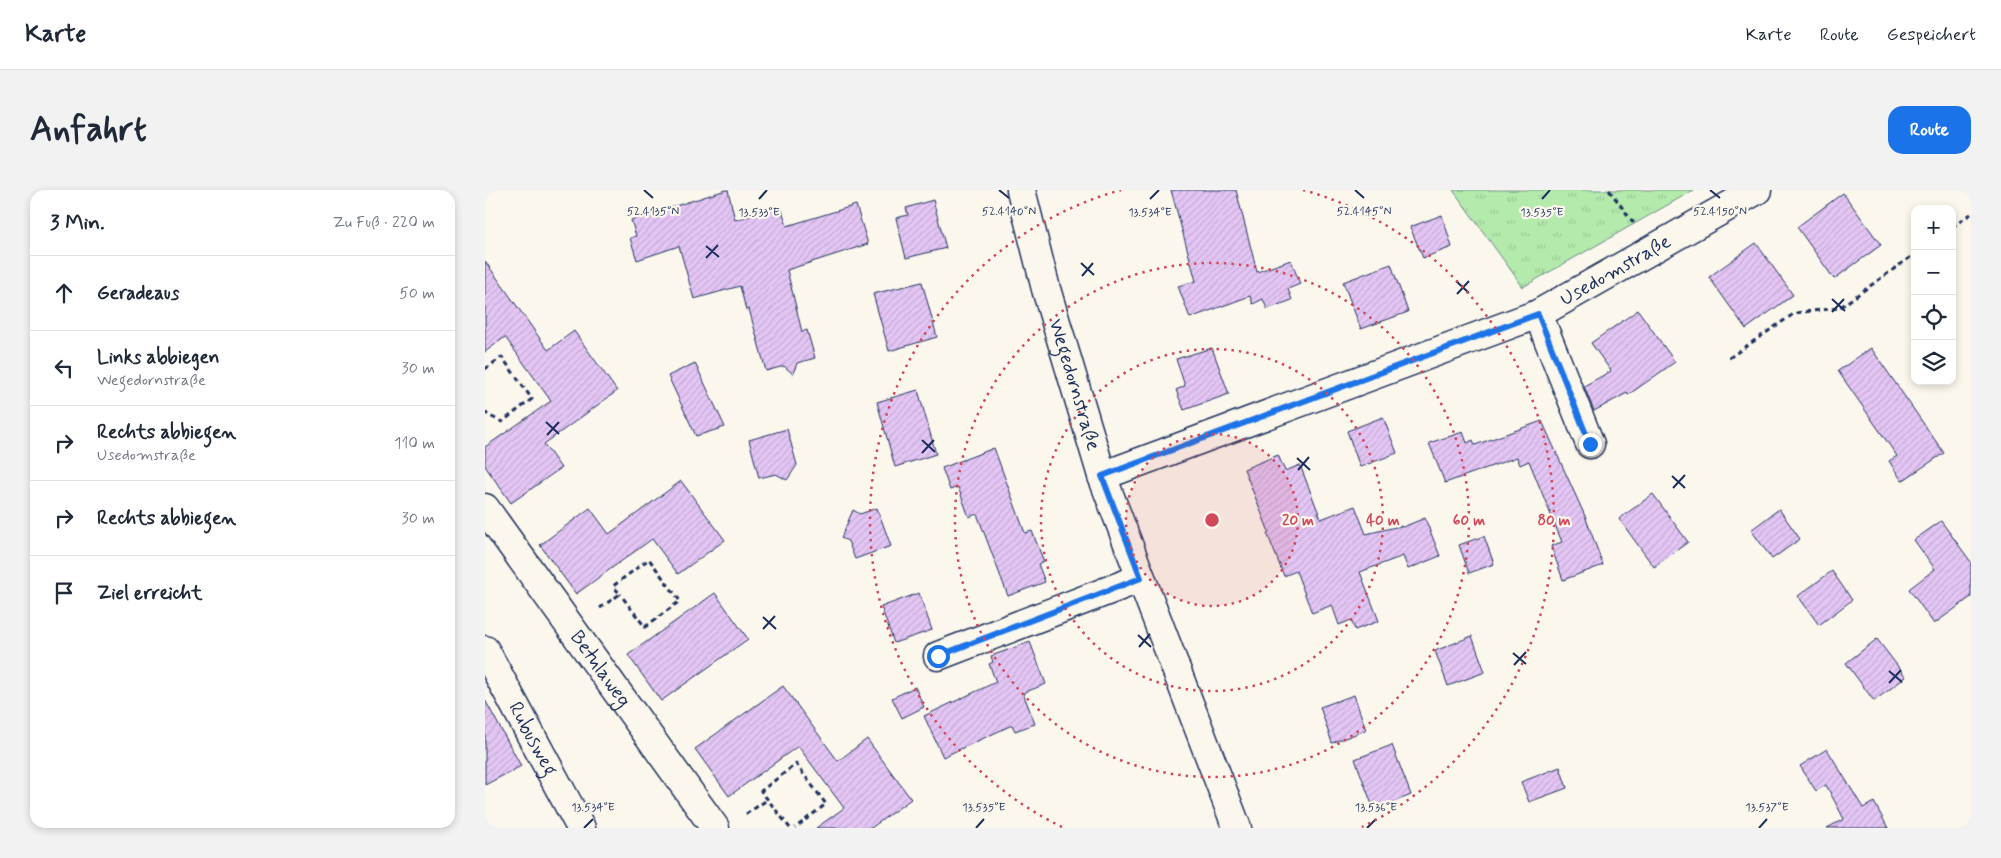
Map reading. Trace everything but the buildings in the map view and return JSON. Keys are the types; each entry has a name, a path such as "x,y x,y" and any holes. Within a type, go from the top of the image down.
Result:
{"street":[{"name":"Wegedornstraße","path":"1021,190 1046,288 1102,476 1237,828"},
{"name":"Usedomstraße","path":"1102,476 1538,314 1757,190"},
{"path":"1538,314 1590,444"},
{"name":"Betulaweg","path":"485,508 715,828"},
{"path":"938,656 1141,578"},
{"name":"Rubusweg","path":"485,650 581,828"}],"path":[{"path":"1609,190 1637,228"},
{"path":"1956,224 1971,214"},
{"path":"1729,358 1795,313 1839,308 1911,257"},
{"path":"485,370 502,357 532,399 502,422 486,415"},
{"path":"649,559 680,601 645,627 620,594 613,586 649,559"},
{"path":"600,608 620,594"},
{"path":"790,828 761,790 796,764 826,804 795,828"},
{"path":"746,814 767,800"}],"green space":[{"path":"1453,190 1694,190 1523,287"}],"route":[{"path":"938,656 1141,578 1102,476 1538,314 1590,444"}]}
